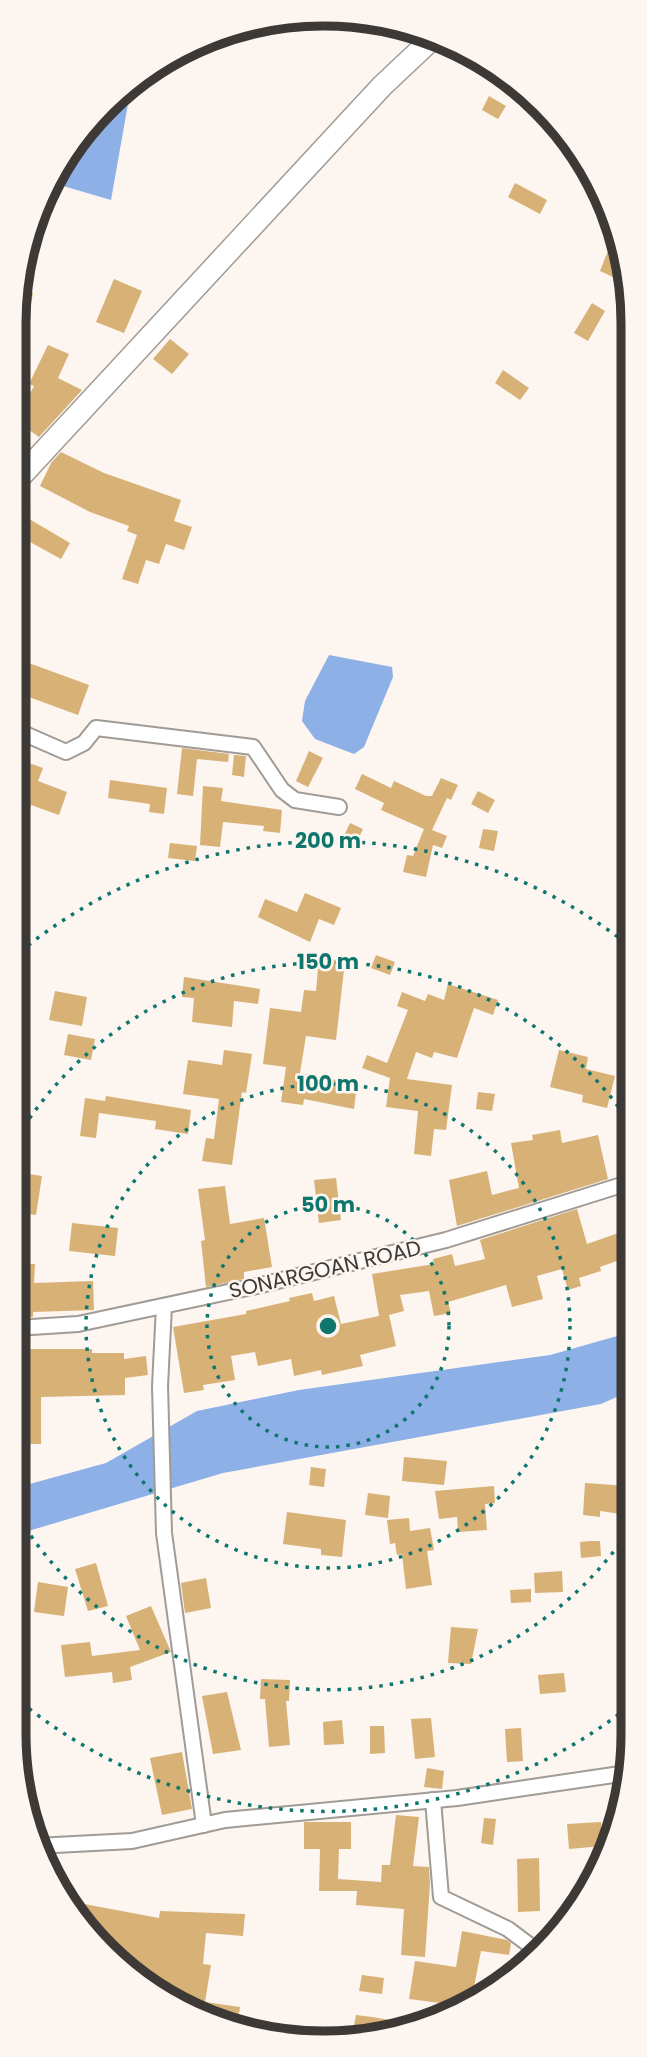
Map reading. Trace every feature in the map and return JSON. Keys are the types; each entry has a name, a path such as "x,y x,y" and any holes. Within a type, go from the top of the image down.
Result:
{"main road":[{"path":"26,470 382,86 426,45"}],"street":[{"path":"26,734 66,752 84,743 96,728 253,747 282,790 295,800 339,807"},
{"name":"SONARGOAN ROAD","path":"26,1327 78,1324 446,1240 621,1185"},
{"path":"164,1306 160,1386 164,1533 204,1825"},
{"path":"48,1845 132,1840 204,1825 335,1808 433,1800 618,1774"},
{"path":"433,1800 440,1897 508,1929 531,1946"}],"water":[{"path":"129,99 111,200 61,185 76,158 113,113"},
{"path":"329,655 392,667 393,677 364,747 354,754 315,739 302,721 305,701"},
{"path":"621,1335 621,1395 601,1404 223,1473 26,1532 26,1485 106,1463 197,1411 299,1390 550,1355"}],"building":[{"path":"489,96 506,106 498,119 482,110"},
{"path":"515,183 547,200 540,214 508,197"},
{"path":"610,245 616,271 613,277 600,271"},
{"path":"114,279 142,291 124,333 96,322"},
{"path":"28,292 33,293 26,329"},
{"path":"592,303 605,311 588,341 574,333"},
{"path":"170,339 189,354 172,374 153,359"},
{"path":"48,345 69,354 58,378 82,390 39,437 29,430 26,436 26,401 34,386 29,384"},
{"path":"503,370 529,388 520,400 495,383"},
{"path":"61,452 104,473 181,500 174,521 192,527 184,550 166,544 159,564 146,560 138,584 122,579 137,535 127,531 129,526 90,512 40,486 51,463"},
{"path":"26,517 70,543 61,559 26,540"},
{"path":"26,662 89,685 78,715 26,696"},
{"path":"182,748 229,754 228,762 197,759 193,796 177,794"},
{"path":"309,751 323,758 308,787 296,781"},
{"path":"234,755 246,756 244,777 232,775"},
{"path":"26,762 43,768 38,781 67,792 59,815 31,805 29,811 26,810"},
{"path":"362,774 391,788 394,781 426,796 432,796 441,778 458,785 451,800 447,798 432,830 447,836 442,848 433,845 426,877 403,872 407,855 413,856 424,829 381,810 384,803 355,789"},
{"path":"110,780 167,788 164,814 149,812 150,804 108,798"},
{"path":"203,786 223,788 221,801 282,810 280,833 263,831 264,826 223,822 220,847 200,845"},
{"path":"478,791 495,800 488,813 471,804"},
{"path":"350,823 363,829 354,848 341,842"},
{"path":"483,829 498,831 494,851 479,848"},
{"path":"170,843 197,846 195,861 168,858"},
{"path":"305,893 341,908 334,925 319,919 310,942 258,917 265,899 297,912"},
{"path":"376,955 395,962 390,975 371,968"},
{"path":"319,958 345,961 336,1040 306,1036 300,1073 357,1084 354,1109 304,1099 303,1105 281,1102 286,1067 263,1064 270,1008 301,1012 304,990 316,991"},
{"path":"184,977 260,989 258,1004 234,1001 232,1027 192,1022 194,998 182,997"},
{"path":"448,984 498,1000 493,1015 474,1008 457,1058 434,1052 432,1058 416,1052 407,1079 452,1085 446,1130 434,1129 431,1156 414,1154 418,1111 386,1107 390,1078 362,1068 367,1055 387,1063 408,1010 397,1006 402,992 425,1001 428,994 444,1000"},
{"path":"55,991 87,997 82,1026 49,1020"},
{"path":"68,1034 95,1039 91,1060 64,1055"},
{"path":"224,1050 252,1054 246,1093 242,1092 232,1165 202,1161 206,1138 214,1139 219,1099 183,1094 188,1060 222,1065"},
{"path":"559,1050 588,1057 586,1069 615,1076 607,1108 582,1102 583,1095 550,1087"},
{"path":"478,1092 495,1094 492,1111 476,1109"},
{"path":"106,1096 191,1110 188,1134 155,1129 156,1121 99,1113 96,1138 80,1136 85,1098 105,1101"},
{"path":"560,1130 562,1143 598,1135 608,1179 457,1226 449,1180 487,1171 492,1195 519,1188 511,1143 533,1140 532,1135"},
{"path":"26,1174 42,1176 36,1215 26,1214"},
{"path":"336,1178 341,1220 319,1223 314,1180"},
{"path":"225,1186 230,1224 264,1218 272,1267 244,1272 244,1279 206,1287 201,1241 205,1240 198,1189"},
{"path":"577,1209 587,1244 621,1232 621,1260 600,1267 601,1271 579,1278 581,1286 568,1290 562,1269 537,1276 543,1299 512,1307 506,1285 448,1302 451,1313 434,1316 429,1291 400,1295 404,1311 389,1315 396,1346 360,1355 363,1366 322,1375 321,1370 294,1376 291,1359 258,1366 255,1352 231,1356 235,1380 203,1385 204,1390 184,1393 173,1327 246,1314 246,1311 312,1293 314,1301 334,1296 341,1324 379,1316 372,1274 434,1264 433,1259 452,1254 455,1266 485,1259 480,1240"},
{"path":"72,1223 118,1228 115,1256 69,1251"},
{"path":"26,1264 35,1264 34,1283 93,1281 94,1310 33,1312 33,1317 26,1317"},
{"path":"26,1349 92,1349 92,1353 124,1353 124,1359 146,1356 148,1375 125,1378 125,1395 41,1397 41,1444 26,1444"},
{"path":"404,1457 447,1461 444,1485 402,1481"},
{"path":"311,1467 326,1469 324,1487 309,1485"},
{"path":"585,1483 621,1486 621,1514 600,1511 600,1517 583,1515"},
{"path":"494,1486 495,1503 485,1504 487,1530 458,1532 457,1517 439,1519 435,1491"},
{"path":"368,1493 390,1496 388,1518 365,1515"},
{"path":"287,1512 346,1520 342,1557 321,1555 321,1549 283,1544"},
{"path":"409,1518 410,1531 430,1528 434,1550 427,1551 432,1585 406,1589 402,1554 397,1555 395,1543 390,1544 387,1520"},
{"path":"600,1541 601,1556 581,1558 580,1542"},
{"path":"96,1563 108,1606 88,1611 75,1569"},
{"path":"562,1571 563,1592 535,1593 534,1573"},
{"path":"206,1578 211,1608 185,1613 181,1583"},
{"path":"38,1582 68,1587 64,1616 34,1612"},
{"path":"531,1589 531,1602 511,1603 510,1590"},
{"path":"151,1606 171,1652 130,1667 132,1680 113,1683 112,1672 65,1677 61,1645 90,1642 92,1656 140,1650 126,1616"},
{"path":"451,1627 478,1629 471,1664 448,1663"},
{"path":"564,1673 566,1692 540,1694 538,1675"},
{"path":"261,1679 290,1680 289,1701 286,1701 290,1745 269,1747 265,1699 260,1699"},
{"path":"227,1692 241,1750 213,1754 202,1696"},
{"path":"431,1718 435,1757 415,1759 411,1719"},
{"path":"342,1720 344,1744 324,1745 323,1722"},
{"path":"370,1726 384,1726 385,1753 370,1754"},
{"path":"521,1728 523,1761 507,1762 505,1729"},
{"path":"182,1752 192,1809 162,1815 150,1758"},
{"path":"427,1768 444,1771 442,1789 424,1787"},
{"path":"396,1815 419,1817 413,1866 429,1867 430,1884 425,1957 401,1955 404,1909 356,1905 357,1891 319,1891 320,1849 304,1849 304,1822 351,1822 351,1849 339,1849 338,1879 381,1882 382,1865 390,1865"},
{"path":"484,1818 496,1819 493,1845 481,1843"},
{"path":"601,1822 602,1836 598,1846 569,1849 567,1824"},
{"path":"539,1858 540,1911 518,1912 517,1859"},
{"path":"79,1903 159,1918 160,1911 245,1914 243,1936 206,1933 203,1964 211,1965 205,2002 240,2007 238,2018 192,2000 158,1981 113,1944"},
{"path":"462,1931 511,1943 509,1955 481,1951 472,1991 446,2004 409,1999 415,1961 456,1967"},
{"path":"362,1975 384,1978 382,1994 359,1991"},
{"path":"356,2015 398,2022 381,2025 353,2029"}]}
